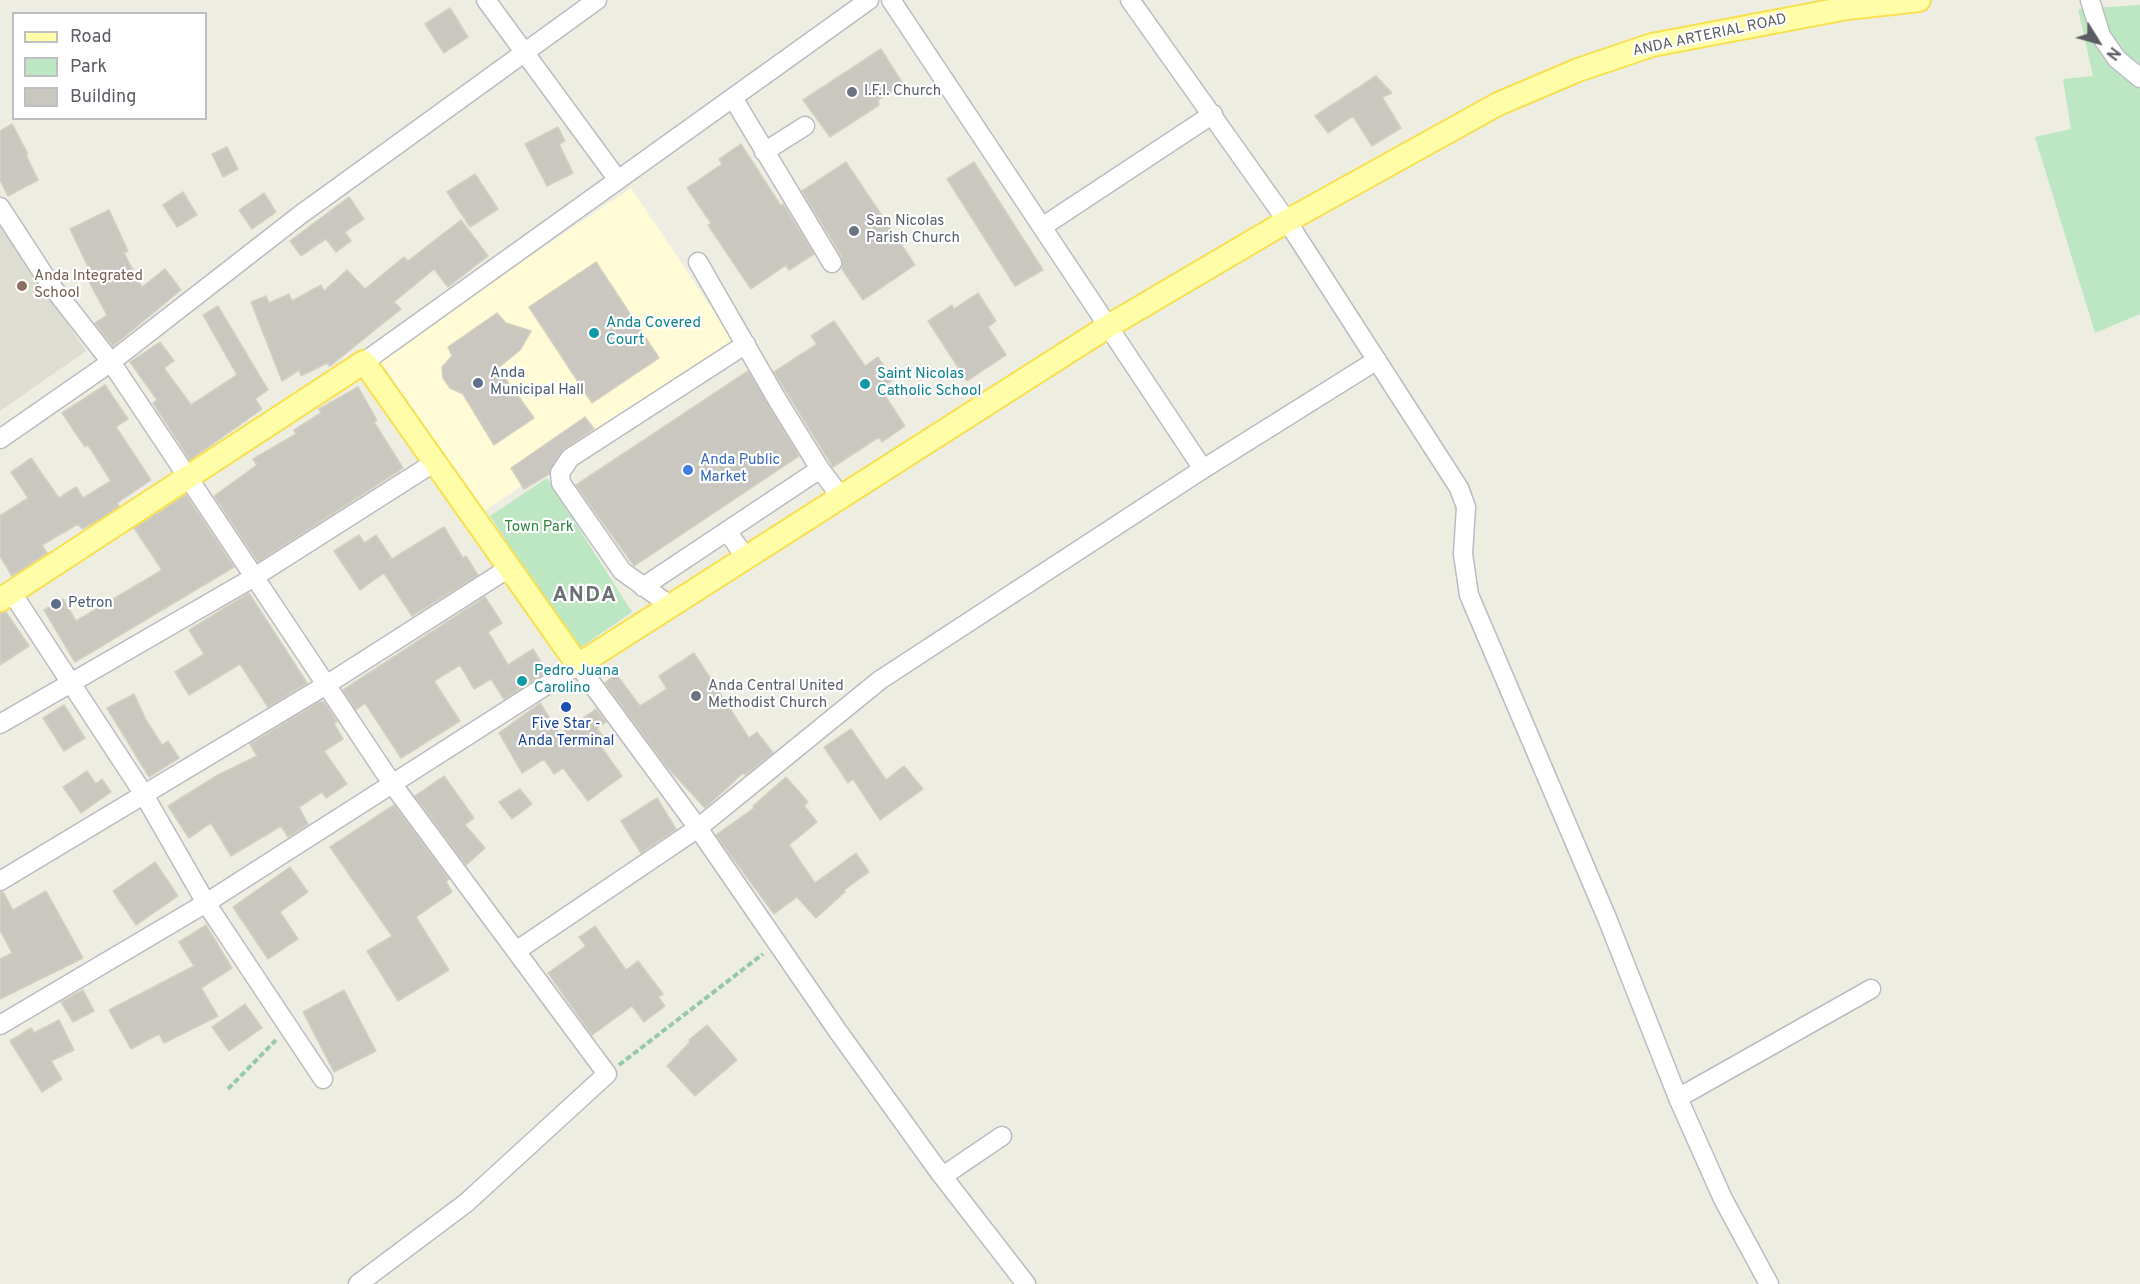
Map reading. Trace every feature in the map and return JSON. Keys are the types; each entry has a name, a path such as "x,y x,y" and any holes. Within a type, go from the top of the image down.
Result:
{"main road":[{"name":"ANDA ARTERIAL ROAD","path":"578,665 1107,327 1287,221 1498,104 1578,70 1652,45 1847,8 1919,0"},
{"path":"6,597 364,362 578,665"}],"street":[{"path":"486,0 618,180"},
{"path":"0,439 111,362 300,215 597,0"},
{"path":"364,362 869,0"},
{"path":"891,0 1203,470"},
{"path":"1130,0 1214,114 1287,221 1459,488 1466,513 1463,554 1469,595 1607,918 1678,1098 1723,1199 1769,1284"},
{"path":"2090,0 2101,36 2117,58 2140,78"},
{"path":"733,98 832,263"},
{"path":"1042,227 1214,114"},
{"path":"765,152 805,126"},
{"path":"0,207 50,284 111,362 393,785 607,1074 466,1203 358,1284"},
{"path":"698,261 820,469 841,497"},
{"path":"671,606 622,571 561,483 561,469 570,458 607,433 746,344"},
{"path":"516,951 698,828 880,680 1377,360"},
{"path":"0,724 68,682 255,576 435,462"},
{"path":"643,587 820,469"},
{"path":"727,531 746,558"},
{"path":"0,881 143,793 326,686 509,568"},
{"path":"6,597 68,682 143,793 206,903 323,1079"},
{"path":"0,1024 206,903 578,665 779,941 837,1030 943,1176 1026,1284"},
{"path":"1678,1098 1871,989"},
{"path":"943,1176 1002,1136"}],"path":[{"path":"607,1074 779,941"},
{"path":"228,1089 289,1027"}],"shaded area":[{"path":"631,188 734,341 483,512 379,359"},
{"name":"Anda Integrated School","path":"0,222 86,351 0,411"}],"green space":[{"path":"2140,5 2140,314 2095,333 2035,137 2071,129 2063,79 2093,76 2078,9"},
{"name":"Town Park","path":"547,478 632,612 577,650 490,516"}],"building":[{"path":"450,8 468,37 444,53 425,24"},
{"name":"I.F.I. Church","path":"881,49 903,84 878,100 879,105 830,137 803,100"},
{"path":"1376,76 1392,93 1382,97 1401,128 1372,146 1353,116 1328,133 1315,116"},
{"path":"12,124 28,154 26,155 38,180 8,196 0,180 0,131"},
{"path":"558,127 565,141 559,144 573,173 547,186 525,144"},
{"path":"741,144 781,206 783,204 814,254 789,270 786,265 751,289 708,225 711,223 687,188 722,164 719,159"},
{"path":"227,147 238,169 223,177 212,154"},
{"name":"San Nicolas Parish Church","path":"846,162 915,265 863,300 842,269 842,257 802,191"},
{"path":"974,162 1043,270 1015,286 947,179"},
{"path":"475,174 498,209 470,227 447,192"},
{"path":"183,192 197,215 177,227 163,205"},
{"path":"264,193 276,212 252,229 239,210"},
{"path":"349,197 364,219 345,232 351,241 336,252 326,239 301,256 290,241"},
{"path":"109,210 128,251 124,253 142,287 165,269 181,290 113,346 95,323 107,315 88,280 93,277 70,229"},
{"path":"461,220 488,256 448,287 434,269 394,302 401,309 330,366 327,363 301,376 299,370 282,381 251,302 266,296 269,303 289,294 292,301 321,285 324,291 347,270 365,289 404,257 408,261"},
{"name":"Anda Covered Court","path":"596,262 659,358 592,403 529,307"},
{"path":"978,293 996,321 988,327 1006,355 967,381 928,321 952,305 954,309"},
{"path":"218,306 268,390 255,399 262,409 190,460 153,403 157,400 130,362 160,342 174,361 164,368 191,405 237,375 203,315"},
{"name":"Anda Municipal Hall","path":"497,313 506,323 531,331 520,350 498,368 534,418 494,445 463,394 450,388 443,378 442,367 452,356 448,347"},
{"path":"834,321 865,366 878,357 893,380 880,388 905,426 882,442 879,437 833,467 774,372 817,344 811,336"},
{"name":"Anda Public Market","path":"748,371 799,456 634,566 576,485"},
{"path":"105,385 128,419 116,427 151,480 117,503 119,506 102,518 82,529 78,524 42,545 47,553 12,576 0,556 0,516 28,498 11,472 31,458 59,498 76,487 83,498 111,481 88,445 85,447 62,413"},
{"path":"358,387 377,420 374,422 403,468 258,562 214,496 257,465 253,459 296,434 294,430 321,413 319,409"},
{"path":"585,417 594,429 564,449 549,474 524,489 511,468"},
{"path":"186,495 234,567 75,662 44,610 63,599 76,621 162,570 134,528"},
{"path":"444,527 463,558 466,556 478,575 412,616 384,573 360,590 334,551 359,535 364,543 376,535 392,559"},
{"path":"249,593 307,683 268,707 240,664 189,695 175,672 204,654 189,630"},
{"path":"485,597 502,623 488,632 508,665 533,649 547,672 504,699 491,679 474,689 460,665 434,681 460,721 401,758 365,703 356,710 343,690"},
{"path":"6,612 29,646 0,665 0,613"},
{"path":"694,653 749,738 757,732 773,753 745,775 743,773 705,808 667,767 605,683 616,674 640,706 667,689 659,676"},
{"path":"134,694 146,720 162,745 168,741 179,758 149,777 107,708"},
{"path":"319,702 324,702 337,722 334,724 343,739 324,751 347,784 326,798 322,792 299,807 308,824 288,837 281,826 231,856 211,823 189,838 168,806 218,775 257,756 250,744"},
{"path":"540,703 560,734 596,709 606,722 597,728 605,739 599,744 622,776 588,801 563,768 554,774 544,759 522,773 499,733"},
{"path":"64,705 85,738 64,751 43,718"},
{"path":"851,729 886,780 904,766 923,789 880,820 853,779 848,783 824,747"},
{"path":"87,771 96,784 102,779 111,792 81,813 63,787"},
{"path":"444,776 474,818 465,825 485,848 466,865 415,796"},
{"path":"786,777 808,802 804,806 817,822 789,845 815,883 856,853 869,872 844,890 845,892 816,918 797,897 774,914 716,835 754,808 753,806"},
{"path":"520,789 532,804 512,819 499,802"},
{"path":"657,798 676,829 641,853 621,821"},
{"path":"394,805 449,879 446,882 452,892 416,917 449,970 398,1001 367,951 392,936 330,847"},
{"path":"155,862 178,896 136,925 113,891"},
{"path":"290,867 308,892 280,912 298,939 268,959 233,907"},
{"path":"46,891 83,958 0,999 0,959 12,953 0,930 0,892 3,892 13,910"},
{"path":"206,925 232,968 201,988 218,1016 164,1043 159,1034 131,1049 109,1010 194,966 179,942"},
{"path":"595,926 626,970 638,961 663,994 658,997 665,1006 644,1022 632,1006 592,1035 548,973 586,946 579,937"},
{"path":"83,990 94,1011 73,1022 61,1002"},
{"path":"344,990 376,1051 334,1072 303,1012"},
{"path":"245,1004 262,1028 229,1051 212,1027"},
{"path":"59,1020 74,1050 51,1061 62,1079 42,1092 10,1041 31,1028 34,1033"},
{"path":"707,1025 737,1060 695,1096 667,1066 690,1042 689,1040"}],"place":[{"name":"I.F.I. Church","path":"852,92"},
{"name":"San Nicolas Parish Church","path":"854,231"},
{"name":"Anda Integrated School","path":"22,286"},
{"name":"Anda Covered Court","path":"594,333"},
{"name":"Anda Municipal Hall","path":"478,383"},
{"name":"Saint Nicolas Catholic School","path":"865,384"},
{"name":"Anda Public Market","path":"688,470"},
{"name":"Petron","path":"56,604"},
{"name":"Pedro Juana Carolino","path":"522,681"},
{"name":"Anda Central United Methodist Church","path":"696,696"},
{"name":"Five Star - Anda Terminal","path":"566,707"}],"district":[{"name":"ANDA","path":"585,597"}]}
